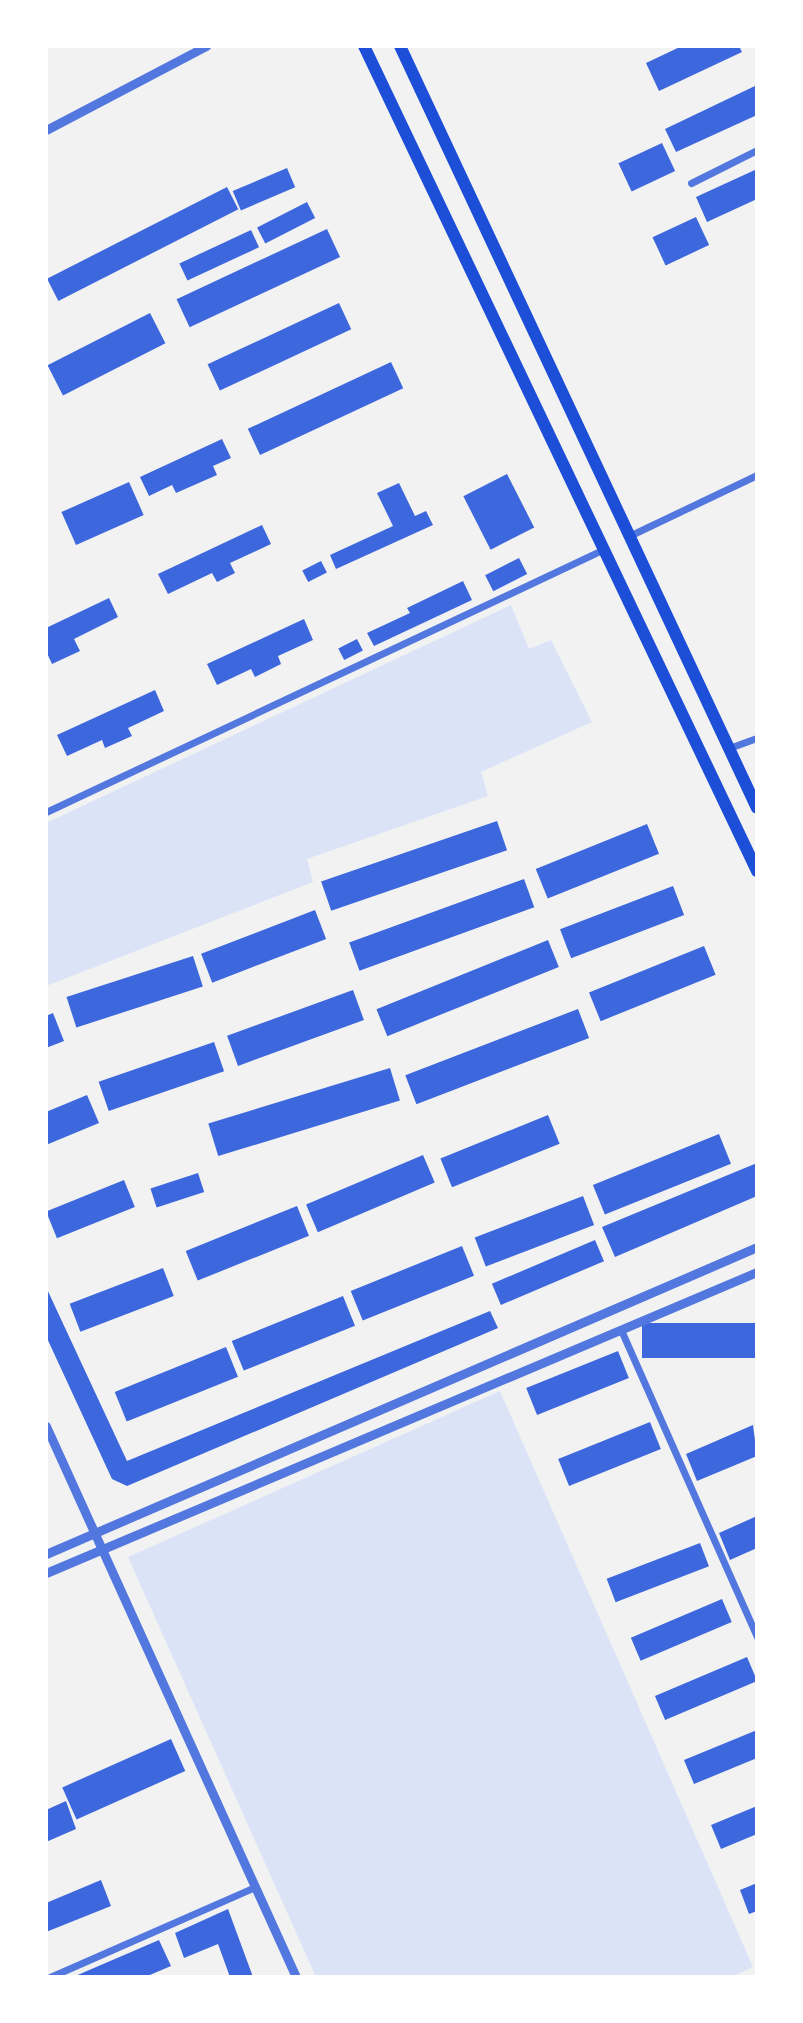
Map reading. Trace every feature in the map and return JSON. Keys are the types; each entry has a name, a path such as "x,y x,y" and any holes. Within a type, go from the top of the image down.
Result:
{"main road":[{"path":"364,46 757,871"},
{"path":"400,46 757,808"}],"street":[{"path":"46,130 206,46"},
{"path":"691,183 757,150"},
{"path":"631,535 757,475"},
{"path":"46,812 602,550"},
{"path":"729,748 757,738"},
{"path":"46,1554 757,1247"},
{"path":"46,1573 757,1272"},
{"path":"621,1330 757,1637"},
{"path":"46,1426 296,1977"},
{"path":"50,1977 255,1887"}],"shaded area":[{"path":"511,605 529,649 551,640 592,722 481,772 488,796 307,859 313,882 46,986 46,823"},
{"path":"500,1391 753,1967 732,1977 316,1977 128,1557"}],"building":[{"path":"682,46 739,46 742,52 659,91 646,63"},
{"path":"757,85 757,115 676,152 665,129"},
{"path":"662,143 675,171 632,191 618,163"},
{"path":"287,168 295,187 241,210 233,191"},
{"path":"757,169 757,199 707,222 696,197"},
{"path":"227,187 238,209 58,301 47,279"},
{"path":"307,202 315,218 265,243 257,227"},
{"path":"696,217 709,245 666,265 652,237"},
{"path":"327,229 340,257 190,327 177,299"},
{"path":"251,230 259,247 187,281 179,263"},
{"path":"339,303 351,329 220,391 208,364"},
{"path":"150,313 165,343 63,396 48,365"},
{"path":"391,362 403,388 260,455 248,429"},
{"path":"222,439 231,458 213,466 217,475 176,493 172,485 149,496 140,477"},
{"path":"507,474 534,527 491,550 463,496"},
{"path":"129,482 144,515 76,545 61,512"},
{"path":"399,483 415,516 426,511 433,525 336,569 330,555 393,526 377,493"},
{"path":"262,525 271,544 230,563 235,573 217,582 212,573 168,594 158,574"},
{"path":"519,558 527,574 493,591 485,575"},
{"path":"321,561 327,573 308,582 302,571"},
{"path":"463,581 472,600 374,646 367,633 410,613 407,608"},
{"path":"109,598 118,617 74,639 80,651 52,664 46,651 46,628"},
{"path":"304,619 313,640 278,656 281,664 255,677 251,669 217,685 207,664"},
{"path":"357,639 363,651 344,660 338,649"},
{"path":"155,690 164,711 128,728 132,736 105,748 102,740 67,756 57,735"},
{"path":"497,821 507,850 331,911 321,882"},
{"path":"647,824 659,854 548,899 536,869"},
{"path":"524,879 534,907 359,971 349,943"},
{"path":"673,886 684,915 571,958 560,929"},
{"path":"315,910 326,939 212,983 201,954"},
{"path":"548,940 559,967 387,1036 376,1009"},
{"path":"704,946 716,975 601,1021 589,992"},
{"path":"193,956 203,986 76,1028 67,997"},
{"path":"353,990 364,1020 238,1066 227,1036"},
{"path":"578,1009 589,1038 416,1104 405,1075"},
{"path":"53,1013 64,1041 46,1048 46,1016"},
{"path":"214,1042 224,1071 109,1111 99,1082"},
{"path":"390,1068 400,1101 218,1156 208,1124"},
{"path":"87,1095 99,1123 46,1145 46,1112"},
{"path":"548,1115 560,1144 452,1187 440,1158"},
{"path":"719,1134 731,1164 605,1215 593,1185"},
{"path":"423,1155 435,1183 318,1232 306,1205"},
{"path":"757,1163 757,1196 615,1257 602,1227"},
{"path":"198,1173 204,1192 157,1207 150,1188"},
{"path":"124,1180 135,1207 57,1238 46,1211"},
{"path":"583,1196 594,1225 486,1267 475,1238"},
{"path":"297,1206 309,1236 198,1281 186,1251"},
{"path":"595,1240 604,1261 501,1305 492,1284"},
{"path":"462,1246 474,1276 363,1321 351,1291"},
{"path":"163,1268 174,1296 80,1332 70,1304"},
{"path":"46,1287 127,1461 490,1311 498,1328 127,1486 112,1479 46,1336"},
{"path":"343,1296 355,1326 244,1371 232,1341"},
{"path":"642,1323 757,1323 757,1358 642,1358"},
{"path":"226,1347 238,1377 127,1422 115,1392"},
{"path":"618,1351 629,1378 537,1415 526,1388"},
{"path":"650,1422 661,1449 569,1486 558,1459"},
{"path":"753,1425 757,1456 697,1481 686,1454"},
{"path":"757,1516 757,1548 730,1560 719,1533"},
{"path":"700,1543 709,1566 616,1602 607,1579"},
{"path":"722,1599 732,1622 641,1661 631,1638"},
{"path":"747,1657 757,1681 665,1720 655,1696"},
{"path":"757,1730 757,1758 694,1784 684,1760"},
{"path":"171,1739 185,1771 77,1819 62,1787"},
{"path":"66,1801 76,1829 46,1842 46,1810"},
{"path":"757,1806 757,1834 721,1849 711,1825"},
{"path":"101,1880 111,1906 46,1932 46,1903"},
{"path":"757,1883 757,1911 749,1914 740,1890"},
{"path":"228,1909 253,1977 230,1977 218,1944 184,1958 175,1933"},
{"path":"159,1940 171,1966 145,1977 73,1977"}]}
